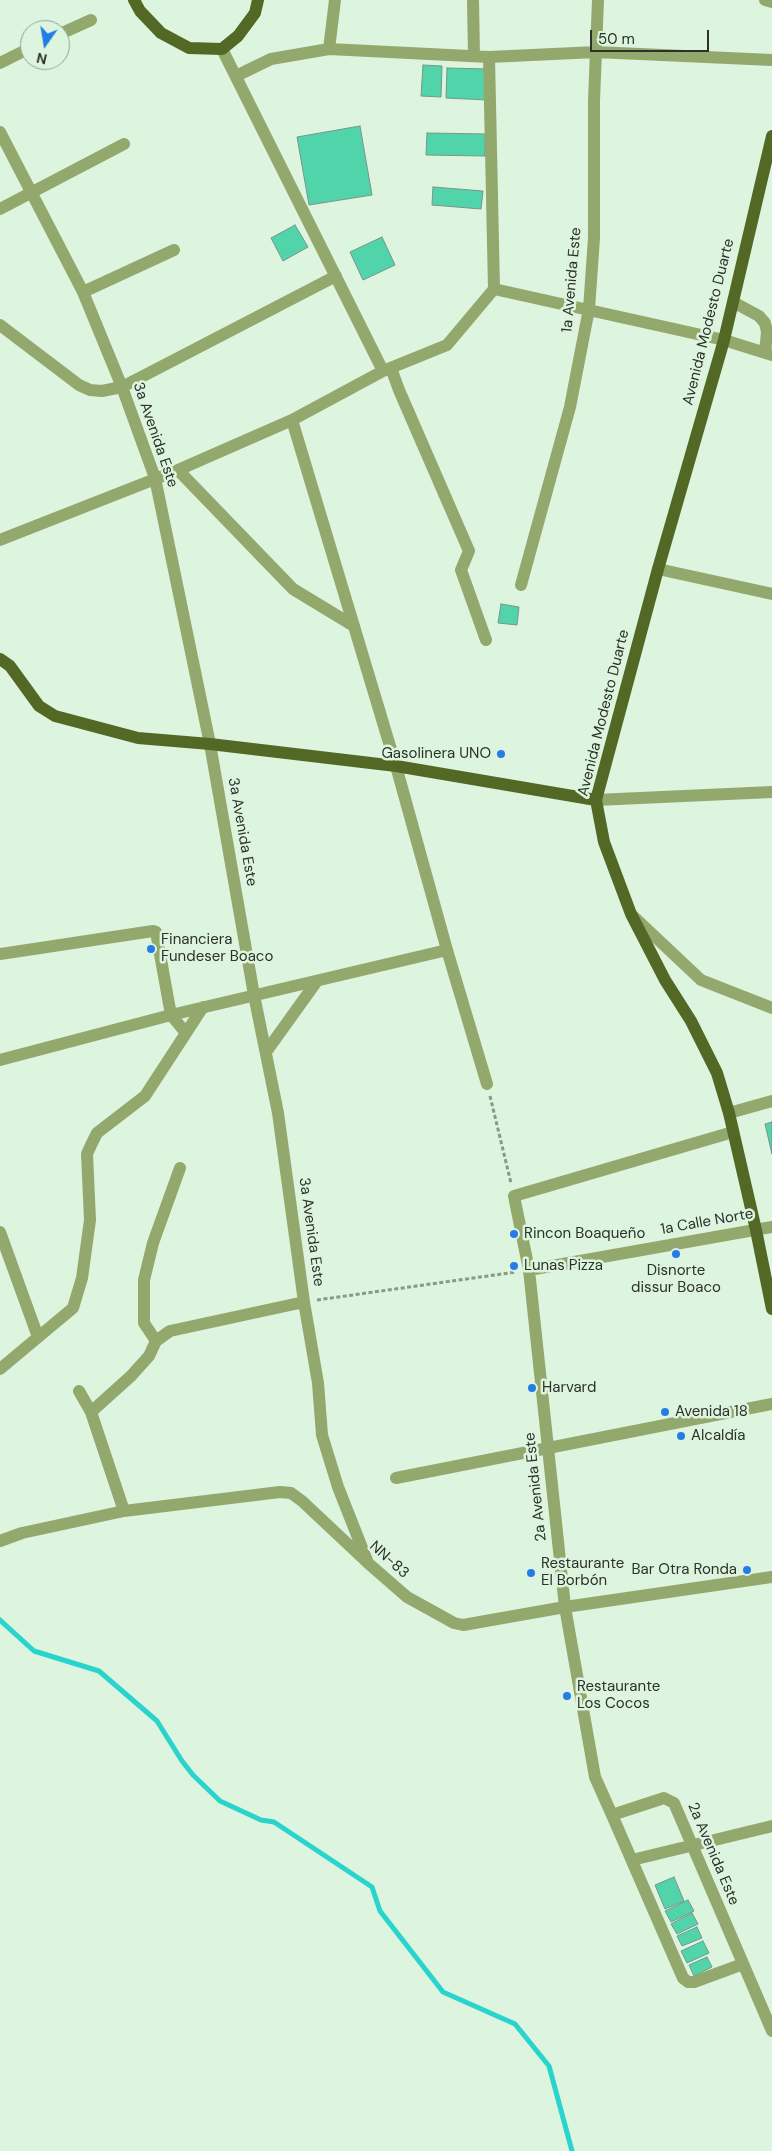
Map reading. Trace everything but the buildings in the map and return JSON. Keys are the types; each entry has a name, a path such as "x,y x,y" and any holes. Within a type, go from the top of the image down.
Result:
{"main road":[{"path":"134,0 140,11 161,33 189,48 222,49 238,36 256,13 258,0"},
{"name":"Avenida Modesto Duarte","path":"772,136 769,164 732,302 724,340 658,569 596,800 604,842 631,914 665,980 692,1021 717,1073 729,1113 772,1310"},
{"path":"0,659 10,666 39,706 55,716 138,738 210,744 396,766 596,800"}],"street":[{"path":"330,49 335,0"},
{"path":"473,0 474,56"},
{"name":"1a Avenida Este","path":"521,585 570,407 589,309 594,238 594,101 598,0"},
{"path":"766,0 772,2"},
{"path":"70,29 91,20"},
{"path":"222,49 336,276 398,390 469,551 461,570 486,640"},
{"path":"236,76 270,59 330,49 489,57 596,52 772,60"},
{"path":"0,63 20,53"},
{"path":"0,540 178,470 292,420 387,370 447,345 494,289 489,57"},
{"name":"3a Avenida Este","path":"0,132 83,292 122,387 155,478 210,744 254,995 278,1113 304,1302 318,1383 322,1436 338,1487 368,1563"},
{"path":"0,209 124,144"},
{"path":"83,292 174,250"},
{"path":"0,325 79,385 90,390 102,391 122,387 336,276"},
{"path":"494,289 724,340 768,354 765,323 759,316 732,302"},
{"path":"292,420 396,766 447,950 487,1084"},
{"path":"178,470 293,590 354,626"},
{"path":"658,569 772,594"},
{"path":"596,800 772,792"},
{"path":"631,914 701,980 772,1008"},
{"path":"0,954 153,931 158,934 171,1015 186,1033"},
{"path":"0,1060 203,1007 447,950"},
{"path":"266,1052 317,981"},
{"path":"0,1369 73,1308 82,1278 90,1220 87,1154 91,1144 97,1133 145,1096 203,1007"},
{"path":"729,1113 772,1101"},
{"path":"513,1190 733,1132"},
{"path":"156,1341 144,1323 144,1280 153,1243 180,1168"},
{"name":"2a Avenida Este","path":"513,1190 530,1270 566,1607 595,1777 612,1815 664,1798 674,1803 772,2031"},
{"name":"1a Calle Norte","path":"530,1270 772,1227"},
{"path":"0,1232 38,1336"},
{"path":"91,1412 131,1376 149,1356 156,1341 170,1331 304,1302"},
{"path":"80,1391 91,1412 124,1511"},
{"path":"396,1478 772,1404"},
{"name":"NN-83","path":"0,1541 22,1532 124,1511 280,1492 290,1493 302,1501 407,1597 454,1623 463,1624 772,1577"},
{"path":"612,1815 683,1978 688,1982 694,1982 743,1964"},
{"path":"632,1860 772,1826"}],"path":[{"path":"487,1084 513,1190"},
{"path":"304,1302 500,1274"}],"waterway":[{"path":"0,1620 34,1651 99,1671 157,1721 193,1775 220,1801 261,1820 274,1822 372,1887 380,1911 443,1992 515,2024 549,2066 572,2151"}],"place":[{"name":"Gasolinera UNO","path":"501,754"},
{"name":"Financiera Fundeser Boaco","path":"151,949"},
{"name":"Rincon Boaqueño","path":"514,1234"},
{"name":"Disnorte dissur Boaco","path":"676,1254"},
{"name":"Lunas Pizza","path":"514,1266"},
{"name":"Harvard","path":"532,1388"},
{"name":"Avenida 18","path":"665,1412"},
{"name":"Alcaldía","path":"681,1436"},
{"name":"Bar Otra Ronda","path":"747,1570"},
{"name":"Restaurante El Borbón","path":"531,1573"},
{"name":"Restaurante Los Cocos","path":"567,1696"}]}
